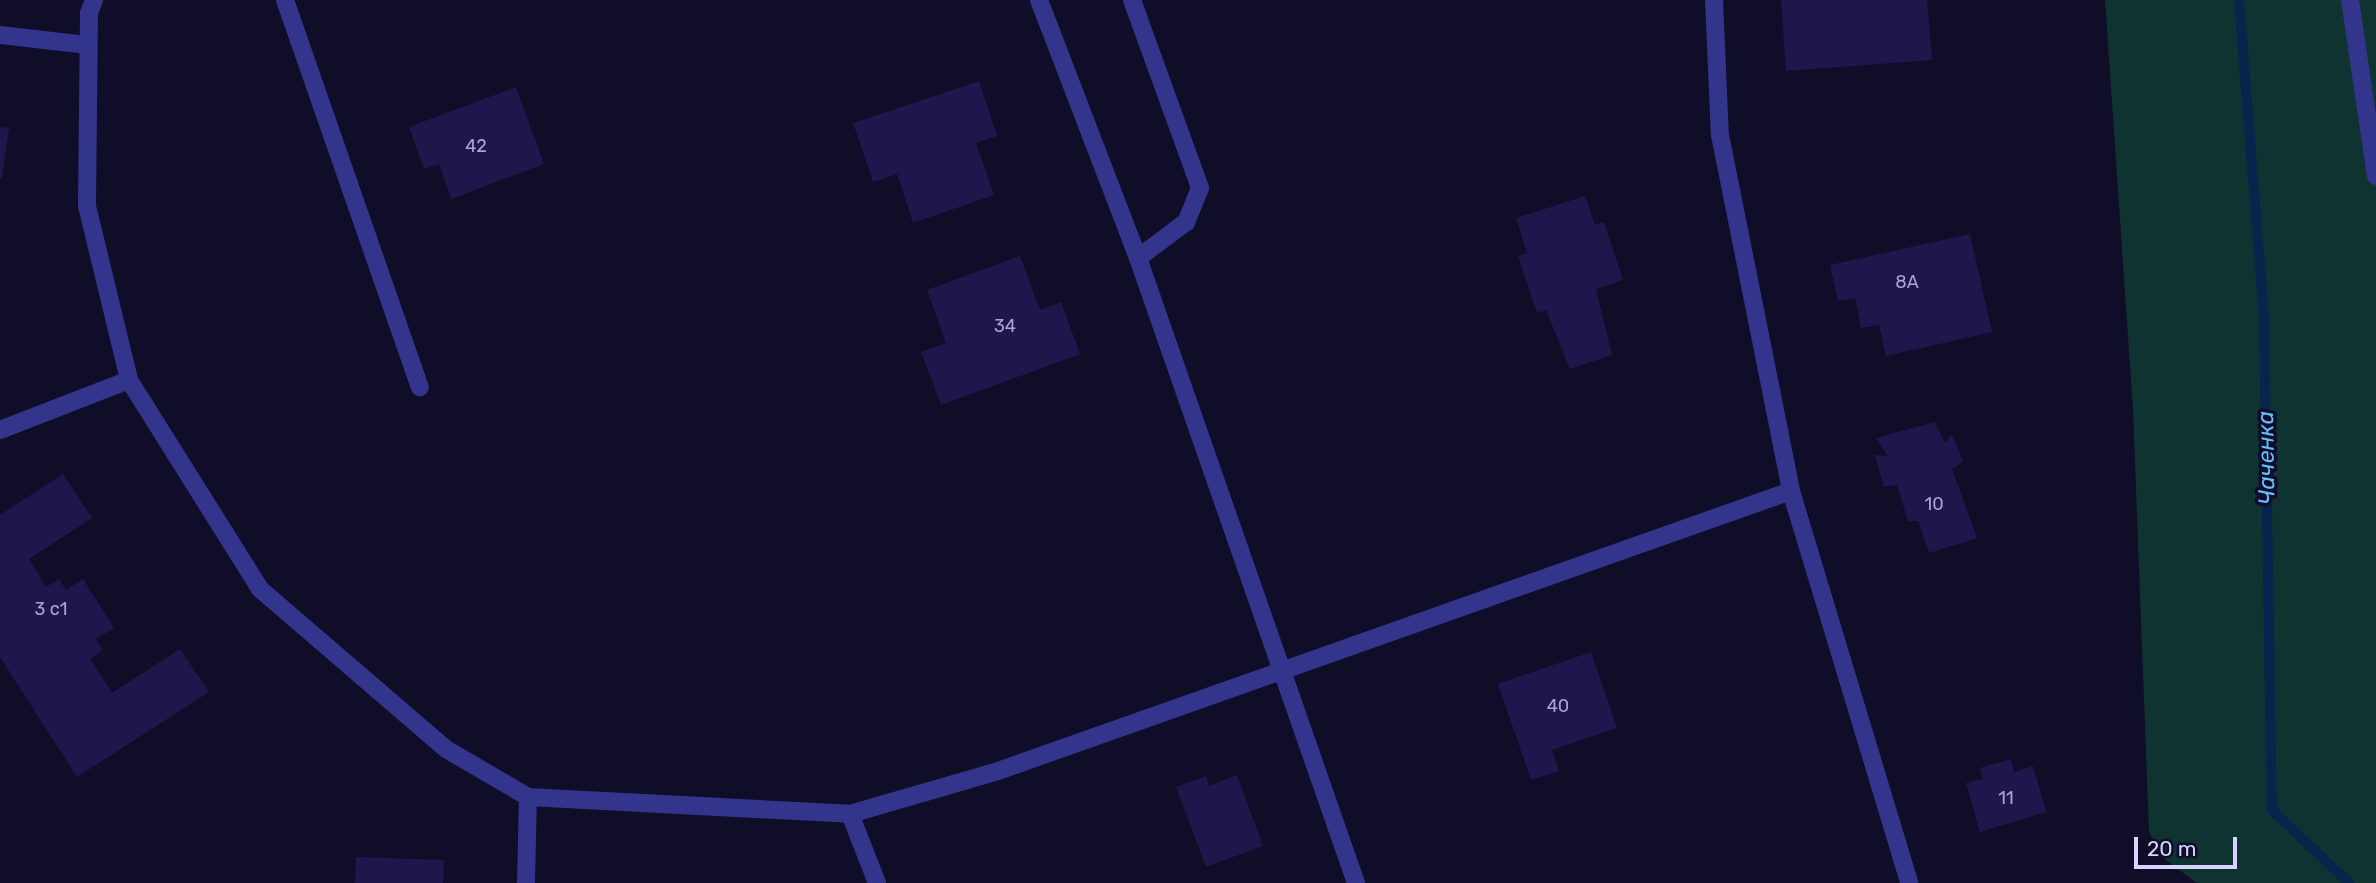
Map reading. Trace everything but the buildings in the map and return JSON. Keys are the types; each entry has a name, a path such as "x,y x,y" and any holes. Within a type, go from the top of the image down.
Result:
{"street":[{"path":"94,0 88,45 87,206 130,380 260,589 446,749 528,797 850,814 998,771 1791,491"},
{"path":"285,0 420,387"},
{"path":"1040,0 1138,258 1284,670 1356,883"},
{"path":"1132,0 1200,188 1186,222 1138,258"},
{"path":"1714,0 1720,135 1791,491 1909,883"},
{"path":"2350,0 2376,176"},
{"path":"0,35 88,45"},
{"path":"0,430 130,380"},
{"path":"526,883 528,797"},
{"path":"850,814 877,883"}],"green space":[{"path":"2105,0 2376,0 2376,883 2197,883 2163,858 2149,832 2133,410"}],"waterway":[{"name":"Чаченка","path":"2239,0 2264,317 2272,810 2349,883"}]}
